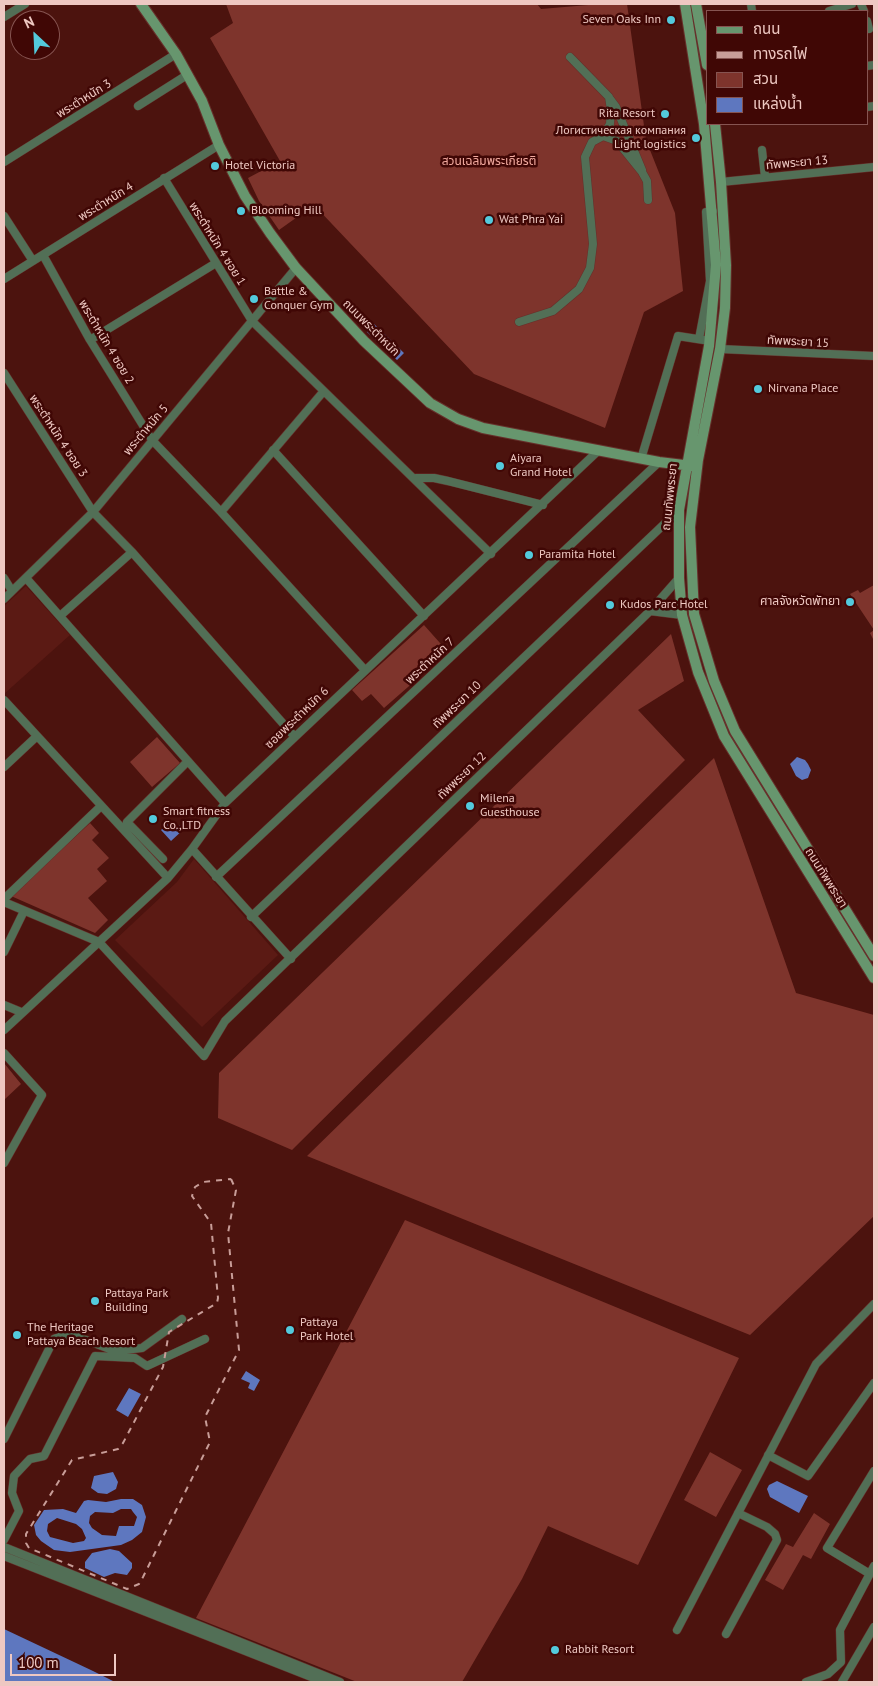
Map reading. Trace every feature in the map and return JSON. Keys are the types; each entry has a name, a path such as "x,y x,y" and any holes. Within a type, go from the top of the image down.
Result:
{"main road":[{"name":"ถนนพระตำหนัก","path":"142,4 176,54 202,101 219,145 245,196 296,268 364,341 430,403 458,419 483,428 641,459 697,466"},
{"name":"ถนนทัพพระยา","path":"685,4 699,87 713,211 716,265 710,341 685,465 679,510 679,578 682,615 702,685 724,736 874,978"},
{"path":"696,4 705,36 706,50"},
{"name":"ถนนทัพพระยา","path":"715,125 726,265 725,308 720,349 697,466 690,527 694,614 714,681 735,731 798,836 874,956"},
{"path":"678,528 683,526 690,527"},
{"path":"698,672 711,668"},
{"path":"702,685 714,681"},
{"path":"789,843 798,836"}],"street":[{"path":"4,17 25,4"},
{"path":"836,10 852,4"},
{"name":"พระตำหนัก 3","path":"4,162 176,54"},
{"path":"570,57 616,106 642,172"},
{"path":"138,106 187,75"},
{"path":"519,322 553,311 579,289 587,276 593,244 585,157 592,142 603,136 610,124 611,110 608,97"},
{"path":"603,136 617,141 642,172 647,181 648,200"},
{"name":"พระตำหนัก 4","path":"4,279 219,145"},
{"path":"762,150 765,177"},
{"name":"ทัพพระยา 13","path":"721,182 874,167"},
{"name":"พระตำหนัก 4 ซอย 1","path":"164,178 252,321 323,392 416,478 491,554"},
{"path":"699,340 710,281 706,212 713,211"},
{"path":"4,216 33,261"},
{"name":"พระตำหนัก 4 ซอย 2","path":"43,255 90,340 152,440 221,512 364,670"},
{"path":"90,340 216,263"},
{"name":"พระตำหนัก 5","path":"4,599 93,512 296,268"},
{"path":"641,459 678,336 710,341"},
{"name":"ทัพพระยา 15","path":"720,349 874,356"},
{"name":"พระตำหนัก 4 ซอย 3","path":"4,373 93,512 132,552 294,736"},
{"path":"221,512 323,392"},
{"path":"273,450 424,616"},
{"name":"ซอยพระตำหนัก 6","path":"4,1030 21,1012 168,878 192,849 225,803 364,670 491,554 600,450"},
{"name":"พระตำหนัก 7","path":"216,877 659,462"},
{"path":"416,478 434,478 543,505"},
{"name":"ทัพพระยา 10","path":"251,917 679,510"},
{"path":"60,616 132,552"},
{"path":"4,578 12,591"},
{"path":"26,578 225,803"},
{"name":"ทัพพระยา 12","path":"99,942 204,1056 214,1036 225,1021 650,610 679,578"},
{"path":"650,610 682,615"},
{"path":"4,700 36,738 168,878"},
{"path":"4,767 36,738"},
{"path":"163,859 126,822 188,762"},
{"path":"99,942 4,901 101,806"},
{"path":"192,849 251,917 291,959"},
{"path":"4,952 24,911"},
{"path":"4,1005 21,1012"},
{"path":"4,1053 42,1095 4,1163"},
{"path":"677,1630 816,1364 874,1304"},
{"path":"4,1439 54,1339 64,1336 78,1337 115,1351 142,1348 182,1319"},
{"path":"4,1540 20,1511 12,1493 14,1476 30,1459 44,1456 95,1356 135,1358 147,1366 204,1339"},
{"path":"768,1455 808,1476 874,1383"},
{"path":"806,1682 828,1674 841,1662 840,1630 872,1570 826,1548 874,1471"},
{"path":"726,1634 777,1540 775,1534 767,1527 738,1513"},
{"path":"4,1547 340,1682"},
{"path":"4,1556 324,1682"},
{"path":"842,1682 874,1627"}],"shaded area":[{"path":"26,586 70,635 4,694 4,606"},
{"path":"194,859 278,955 202,1027 115,940 177,882"}],"green space":[{"name":"สวนเฉลิมพระเกียรติ","path":"226,4 537,4 541,9 600,4 627,4 646,140 675,213 683,291 644,312 605,428 474,374 314,205 279,230 259,201 248,178 280,161 210,38 233,23"},
{"path":"874,585 874,630 850,594 858,590 860,593"},
{"path":"424,625 448,652 384,708 371,694 362,701 352,690"},
{"path":"874,630 874,641 870,633"},
{"path":"671,634 684,681 638,710 685,760 292,1150 218,1118 219,1073"},
{"path":"157,737 180,763 152,787 130,762"},
{"path":"714,758 796,993 874,1015 874,1216 750,1335 307,1156"},
{"path":"90,823 99,833 92,840 109,858 97,869 107,881 88,898 108,920 95,933 11,896"},
{"path":"4,1063 21,1084 4,1100"},
{"path":"405,1220 739,1358 638,1565 548,1526 522,1579 462,1682 357,1682 196,1618"},
{"path":"710,1452 742,1470 716,1517 684,1500"},
{"path":"814,1513 830,1524 811,1559 803,1555 783,1590 765,1580 786,1544 793,1547"}],"water":[{"path":"374,324 404,353 397,360 367,332"},
{"path":"797,757 805,760 808,764 811,770 808,778 802,780 796,776 790,764"},
{"path":"170,822 176,829 180,825 184,829 171,841 161,830"},
{"path":"246,1371 260,1380 254,1391 248,1388 250,1383 241,1379"},
{"path":"129,1388 141,1394 128,1417 116,1410"},
{"path":"113,1472 118,1482 116,1489 107,1494 98,1493 91,1488 94,1476"},
{"path":"777,1481 808,1496 799,1513 770,1497 767,1489 769,1485"},
{"path":"133,1499 142,1505 146,1517 142,1532 132,1540 121,1545 70,1552 54,1550 36,1535 34,1525 44,1510 63,1509 76,1513 84,1501 106,1502","holes":["121,1509 131,1509 137,1517 134,1526 119,1526 116,1536 102,1535 92,1528 89,1523 90,1516 95,1512 113,1513","57,1518 76,1524 82,1529 86,1538 84,1541 73,1543 50,1537 47,1531 48,1524"]},
{"path":"110,1549 119,1551 132,1563 132,1568 127,1575 115,1573 104,1577 85,1568 85,1562 92,1553"},
{"path":"4,1629 93,1671 115,1682 4,1682"}],"railway":[{"path":"231,1179 236,1190 228,1233 239,1350 205,1417 210,1442 143,1577 139,1584 127,1589 29,1548 26,1543 26,1534 72,1460 118,1449 123,1443 163,1367 169,1332 217,1303 211,1223 192,1196 195,1187 203,1182 231,1179"}],"place":[{"name":"Seven Oaks Inn","path":"671,20"},
{"name":"Rita Resort","path":"665,114"},
{"name":"Логистическая компания Light logistics","path":"696,138"},
{"name":"Hotel Victoria","path":"215,166"},
{"name":"Blooming Hill","path":"241,211"},
{"name":"Wat Phra Yai","path":"489,220"},
{"name":"Battle & Conquer Gym","path":"254,299"},
{"name":"Nirvana Place","path":"758,389"},
{"name":"Aiyara Grand Hotel","path":"500,466"},
{"name":"Paramita Hotel","path":"529,555"},
{"name":"ศาลจังหวัดพัทยา","path":"850,602"},
{"name":"Kudos Parc Hotel","path":"610,605"},
{"name":"Milena Guesthouse","path":"470,806"},
{"name":"Smart fitness Co.,LTD","path":"153,819"},
{"name":"Pattaya Park Building","path":"95,1301"},
{"name":"Pattaya Park Hotel","path":"290,1330"},
{"name":"The Heritage Pattaya Beach Resort","path":"17,1335"},
{"name":"Rabbit Resort","path":"555,1650"}]}
